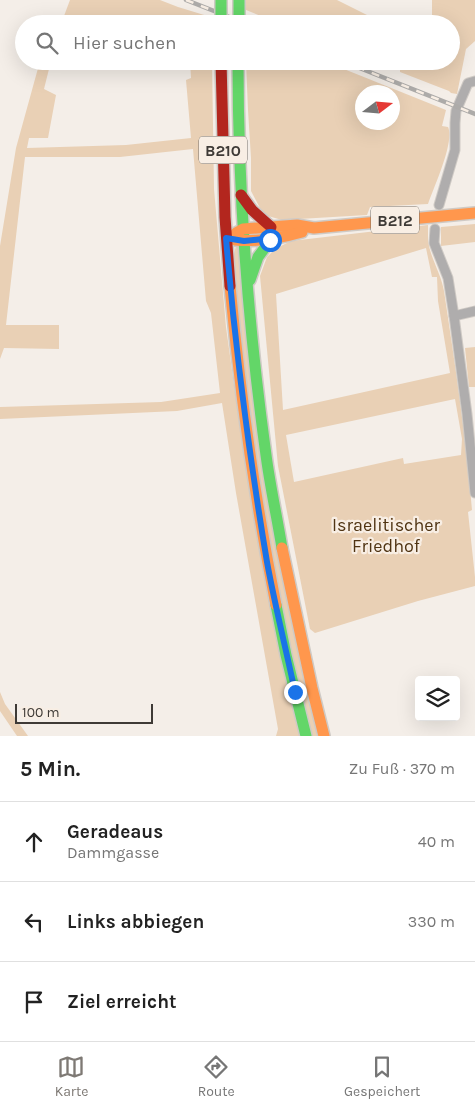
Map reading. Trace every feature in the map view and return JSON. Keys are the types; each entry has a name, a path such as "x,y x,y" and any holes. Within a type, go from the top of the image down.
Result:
{"main road":[{"path":"221,0 221,15"},
{"path":"239,0 239,15"},
{"name":"B210","path":"221,70 226,238 238,359 252,468 268,565 306,736"},
{"name":"B210","path":"238,70 243,229 255,367 266,457 285,563 324,736"},
{"path":"241,195 272,232 257,258 248,288"},
{"name":"B212","path":"226,238 243,229 298,233 314,228 475,213"},
{"name":"B212","path":"226,238 244,241 272,232"}],"street":[{"path":"439,205 455,150 456,111 468,83 475,81"},
{"path":"435,229 434,242 448,278 454,316 475,493"},
{"path":"454,316 475,311"}],"green space":[{"path":"70,0 160,0 204,15 64,15"},
{"path":"246,0 337,0 367,15 258,15 246,10"},
{"path":"432,0 475,0 475,41 466,49 457,94 400,72 400,70 460,70 460,15 432,15"},
{"path":"38,70 49,70 44,89 56,95 48,138 29,138 27,148 126,145 191,138 186,80 191,78 191,70 212,70 214,189 226,327 244,457 300,736 276,736 278,729 222,403 177,411 0,419 0,407 161,402 220,393 211,313 206,301 193,149 120,157 25,157 6,325 59,325 59,349 4,348 0,359 0,246 16,148"},
{"path":"246,70 346,70 384,85 355,85 355,130 400,130 400,92 446,110 442,126 448,127 449,143 428,204 370,207 367,215 282,220 268,216 260,208 251,191"},
{"path":"475,224 475,242 441,246 441,227"},
{"name":"Israelitischer Friedhof","path":"428,225 429,247 444,291 456,373 472,510 468,512 475,586 418,601 315,633 310,629 278,466 260,276 267,257 275,249 291,241","holes":["426,248 432,277 437,277 438,301 450,373 283,410 276,294","455,399 462,439 461,455 404,464 403,458 294,482 286,435"]},
{"path":"239,245 317,736 311,736 301,694 274,566 260,480 243,358 234,254 236,246"},
{"path":"475,347 475,387 469,387 465,348"},
{"path":"0,692 5,704 28,736 17,736 0,711"}],"railway":[{"path":"186,0 224,15"},
{"path":"365,70 475,114"}],"traffic: fast":[{"path":"221,0 221,15"},
{"path":"239,0 239,15"},
{"path":"238,70 242,209 249,308 269,478 282,548"},
{"path":"250,280 258,257 272,238"},
{"path":"276,605 306,736"}],"traffic: slow":[{"path":"236,233 243,229 297,225 314,228 475,213"},
{"path":"235,240 269,239 302,232"},
{"path":"230,286 249,446 261,526 276,605"},
{"path":"282,548 324,736"}],"traffic: jam":[{"path":"221,70 225,217 230,286"},
{"path":"241,195 252,210 271,227"}],"route":[{"path":"270,240 272,238 244,241 226,238 232,310 252,468 268,565 295,692"}]}
